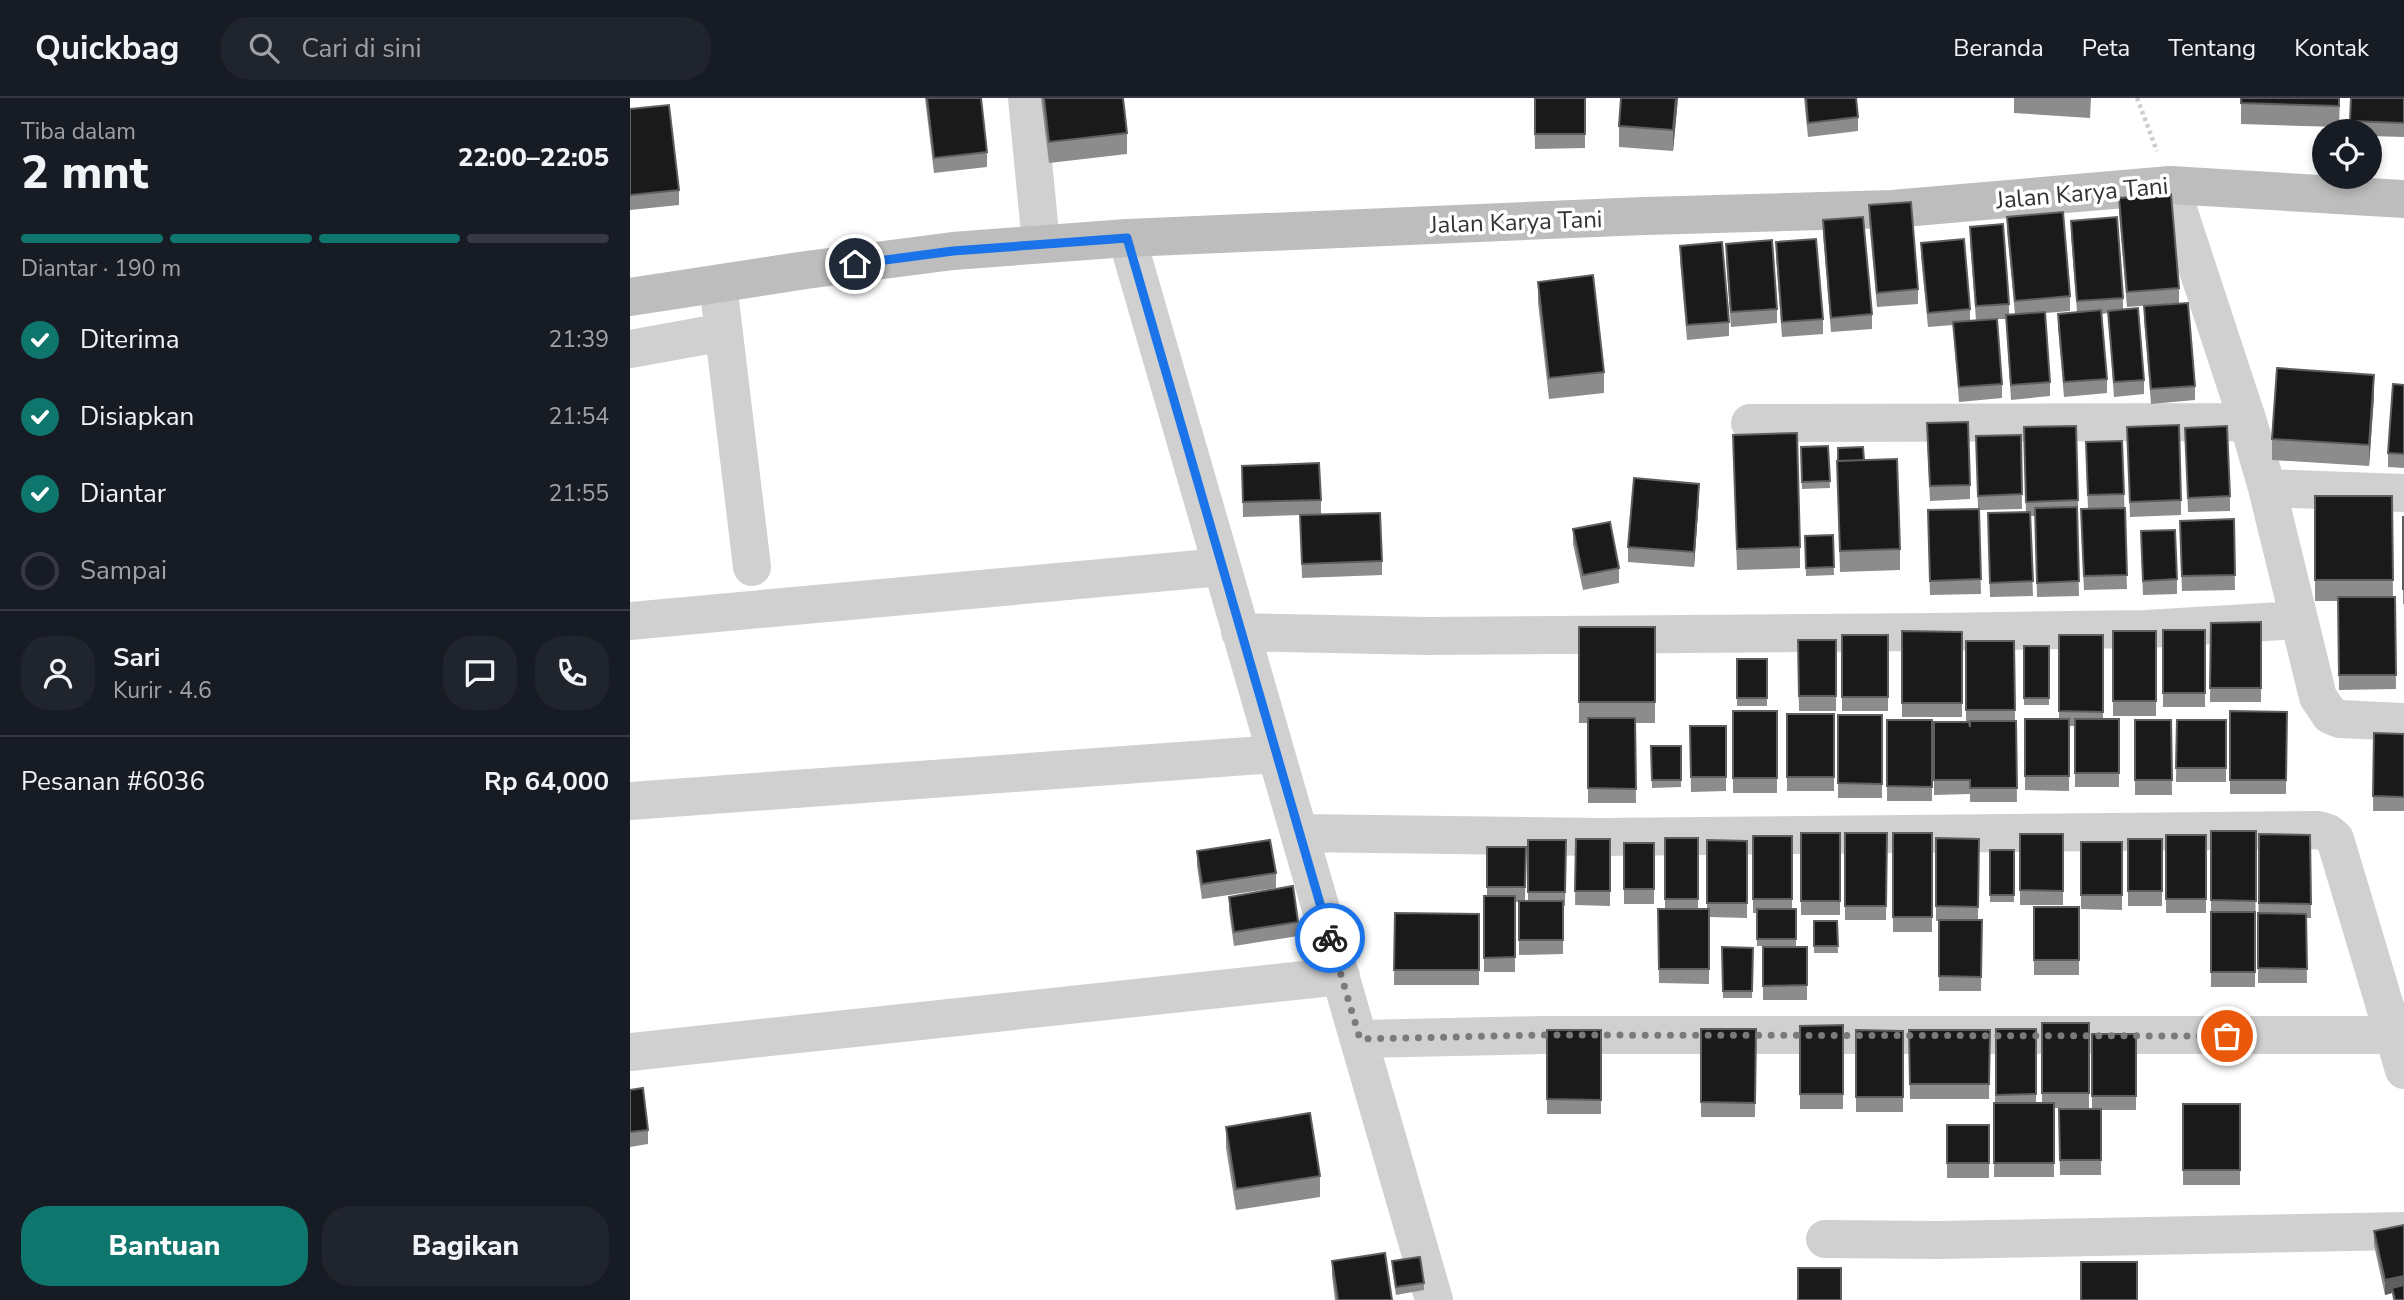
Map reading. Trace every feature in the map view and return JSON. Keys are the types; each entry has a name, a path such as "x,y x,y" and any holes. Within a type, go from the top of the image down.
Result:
{"street":[{"path":"1027,98 1041,244"},
{"path":"2170,185 2248,422 2267,488 2318,697 2330,715 2340,719 2404,722"},
{"name":"Jalan Karya Tani","path":"630,297 953,251 1127,238 1892,209 2170,185 2404,199"},
{"path":"1127,238 1434,1300"},
{"path":"718,284 752,566"},
{"path":"630,349 724,332"},
{"path":"1750,423 2248,422"},
{"path":"2267,488 2404,493"},
{"path":"630,621 1221,567"},
{"path":"1240,632 1427,636 1934,632 2146,629 2299,620"},
{"path":"630,800 1276,754"},
{"path":"1299,833 1627,837 2328,833 2335,839 2404,1070"},
{"path":"630,1052 1341,976"},
{"path":"1360,1039 1543,1035 2392,1035"},
{"path":"1825,1239 1952,1240 2404,1231"}],"path":[{"path":"2137,98 2170,185"}],"building":[{"path":"927,98 981,98 987,152 934,158"},
{"path":"1044,98 1123,98 1127,133 1049,142"},
{"path":"1535,98 1585,98 1585,134 1535,134"},
{"path":"1621,98 1676,98 1673,130 1619,126"},
{"path":"1806,98 1856,98 1858,117 1808,123"},
{"path":"2241,98 2339,98 2339,106 2241,103"},
{"path":"2351,98 2404,98 2404,123 2382,122 2382,119 2350,119"},
{"path":"669,105 679,190 630,195 630,109"},
{"path":"2171,194 2179,288 2127,292 2119,198"},
{"path":"1911,202 1918,289 1877,293 1869,205"},
{"path":"2063,212 2070,296 2015,301 2007,217"},
{"path":"1863,217 1872,314 1831,318 1823,220"},
{"path":"2117,217 2123,298 2077,301 2071,221"},
{"path":"2003,224 2009,304 1976,306 1970,227"},
{"path":"1816,239 1823,319 1782,322 1776,242"},
{"path":"1964,239 1970,309 1928,313 1921,243"},
{"path":"1772,240 1777,309 1731,312 1726,244"},
{"path":"1722,242 1729,322 1687,325 1680,246"},
{"path":"1593,275 1604,372 1549,378 1538,282"},
{"path":"2188,303 2195,386 2151,389 2144,306"},
{"path":"2138,308 2144,380 2114,382 2108,311"},
{"path":"2101,310 2107,379 2064,382 2058,314"},
{"path":"2045,312 2050,382 2011,385 2006,315"},
{"path":"1997,319 2002,384 1959,387 1953,322"},
{"path":"2277,368 2374,375 2369,445 2272,439"},
{"path":"2393,384 2404,385 2404,454 2388,453"},
{"path":"1968,422 1970,485 1930,486 1927,423"},
{"path":"2179,425 2181,500 2130,502 2127,427"},
{"path":"2076,426 2078,500 2026,502 2024,427"},
{"path":"2227,426 2230,496 2188,498 2185,428"},
{"path":"1797,433 1800,547 1737,549 1733,435"},
{"path":"2021,435 2022,494 1978,496 1976,436"},
{"path":"2122,441 2124,494 2088,495 2086,442"},
{"path":"1828,446 1830,481 1802,482 1801,447"},
{"path":"1863,447 1864,460 1838,461 1838,448"},
{"path":"1897,459 1900,549 1840,551 1837,461"},
{"path":"1319,463 1321,500 1243,502 1242,466"},
{"path":"1634,478 1699,484 1694,552 1628,547"},
{"path":"2315,496 2392,496 2393,580 2315,580"},
{"path":"2077,507 2079,581 2037,583 2035,508"},
{"path":"2125,508 2127,575 2084,576 2081,509"},
{"path":"1979,509 1981,579 1930,581 1928,510"},
{"path":"2030,512 2033,581 1990,583 1988,513"},
{"path":"1380,513 1382,561 1302,564 1300,515"},
{"path":"2404,517 2404,589 2403,589"},
{"path":"2234,519 2235,575 2182,576 2180,521"},
{"path":"1610,522 1619,568 1583,575 1573,529"},
{"path":"2175,530 2177,579 2143,581 2141,531"},
{"path":"1833,535 1834,567 1806,568 1805,536"},
{"path":"2338,597 2395,597 2396,675 2339,675"},
{"path":"2261,622 2261,688 2210,688 2211,623"},
{"path":"1579,627 1655,627 1655,702 1579,702"},
{"path":"2163,630 2205,630 2205,693 2163,693"},
{"path":"1902,631 1962,632 1962,703 1902,703"},
{"path":"2113,631 2156,631 2156,701 2113,701"},
{"path":"1842,635 1888,635 1888,697 1842,697"},
{"path":"2059,635 2103,635 2103,712 2059,711"},
{"path":"1798,640 1836,640 1836,696 1799,696"},
{"path":"1966,641 2014,641 2015,710 1966,710"},
{"path":"2024,646 2049,646 2049,698 2024,698"},
{"path":"1737,659 1767,659 1767,698 1737,698"},
{"path":"1733,711 1777,711 1777,778 1733,778"},
{"path":"2230,711 2287,712 2286,780 2230,780"},
{"path":"1787,714 1834,714 1834,777 1787,777"},
{"path":"1838,715 1882,715 1882,784 1838,783"},
{"path":"1588,718 1635,718 1636,789 1588,788"},
{"path":"2025,719 2069,719 2069,776 2025,776"},
{"path":"2075,719 2119,719 2119,773 2075,773"},
{"path":"1887,720 1932,720 1932,787 1887,786"},
{"path":"2135,720 2171,720 2172,780 2135,780"},
{"path":"2177,720 2226,720 2226,768 2176,768"},
{"path":"1970,721 2016,721 2017,788 1970,788 1970,780 1934,780 1934,722 1969,722 1970,727"},
{"path":"1690,726 1726,726 1726,777 1691,777"},
{"path":"2374,733 2404,734 2404,797 2373,796"},
{"path":"1651,746 1681,746 1681,780 1652,780"},
{"path":"2211,831 2256,831 2256,901 2211,900"},
{"path":"1801,833 1840,833 1840,901 1801,901"},
{"path":"1845,833 1887,833 1886,906 1845,906"},
{"path":"1893,833 1932,833 1932,917 1893,917"},
{"path":"2020,834 2063,834 2063,891 2020,890"},
{"path":"2259,834 2310,835 2311,904 2259,903"},
{"path":"2166,835 2206,835 2206,899 2166,899"},
{"path":"1753,836 1792,836 1792,899 1753,899"},
{"path":"1665,838 1698,838 1698,899 1665,899"},
{"path":"1936,838 1979,839 1978,907 1936,906"},
{"path":"1576,839 1610,839 1610,891 1575,891"},
{"path":"2128,839 2162,839 2162,891 2128,891"},
{"path":"1270,840 1276,873 1202,884 1197,851"},
{"path":"1528,840 1566,840 1565,892 1528,892"},
{"path":"1707,840 1747,841 1747,903 1707,903"},
{"path":"2081,842 2122,842 2122,895 2081,895"},
{"path":"1624,843 1654,843 1654,889 1624,889"},
{"path":"1487,847 1526,847 1525,887 1487,887"},
{"path":"1990,850 2014,850 2014,895 1990,895"},
{"path":"1293,886 1298,922 1234,932 1229,897"},
{"path":"1484,896 1515,896 1515,957 1484,958"},
{"path":"1519,901 1563,901 1563,940 1519,940"},
{"path":"2034,907 2079,907 2079,960 2034,960"},
{"path":"1658,909 1709,909 1709,969 1659,969"},
{"path":"1757,909 1796,909 1796,939 1757,939"},
{"path":"2211,912 2255,912 2255,972 2211,972"},
{"path":"1395,913 1479,914 1479,970 1394,970"},
{"path":"2258,913 2306,914 2307,969 2258,968"},
{"path":"1939,920 1982,920 1981,977 1939,976"},
{"path":"1814,921 1837,921 1838,946 1814,946"},
{"path":"1722,947 1753,948 1752,991 1723,991"},
{"path":"1763,947 1807,947 1807,985 1763,986"},
{"path":"2042,1023 2089,1023 2089,1093 2042,1093"},
{"path":"1843,1025 1843,1094 1800,1094 1800,1026"},
{"path":"1701,1029 1756,1029 1755,1103 1701,1102"},
{"path":"1996,1029 2036,1029 2036,1094 1996,1095"},
{"path":"1547,1030 1601,1030 1601,1100 1547,1099"},
{"path":"1856,1030 1903,1031 1903,1097 1856,1097"},
{"path":"1909,1030 1990,1030 1989,1084 1910,1084"},
{"path":"2092,1034 2136,1034 2136,1096 2092,1096"},
{"path":"643,1088 648,1130 630,1132 630,1090"},
{"path":"1994,1103 2054,1103 2054,1163 1994,1163"},
{"path":"2183,1104 2240,1104 2240,1170 2183,1170"},
{"path":"2059,1109 2101,1109 2101,1160 2060,1160"},
{"path":"1310,1113 1320,1176 1236,1189 1226,1127"},
{"path":"1947,1125 1989,1125 1989,1163 1947,1163"},
{"path":"2404,1225 2404,1276 2385,1280 2374,1231"},
{"path":"1385,1253 1392,1300 1338,1300 1332,1261"},
{"path":"1420,1257 1424,1283 1396,1287 1392,1261"},
{"path":"2081,1262 2137,1262 2137,1300 2081,1300"},
{"path":"1798,1268 1841,1268 1841,1300 1798,1300"},
{"path":"2404,1285 2404,1300 2395,1300 2392,1288"}],"way so far":[{"path":"1330,938 1360,1039 1543,1035 2227,1036"}],"route":[{"path":"855,264 953,251 1127,238 1330,938"}]}
